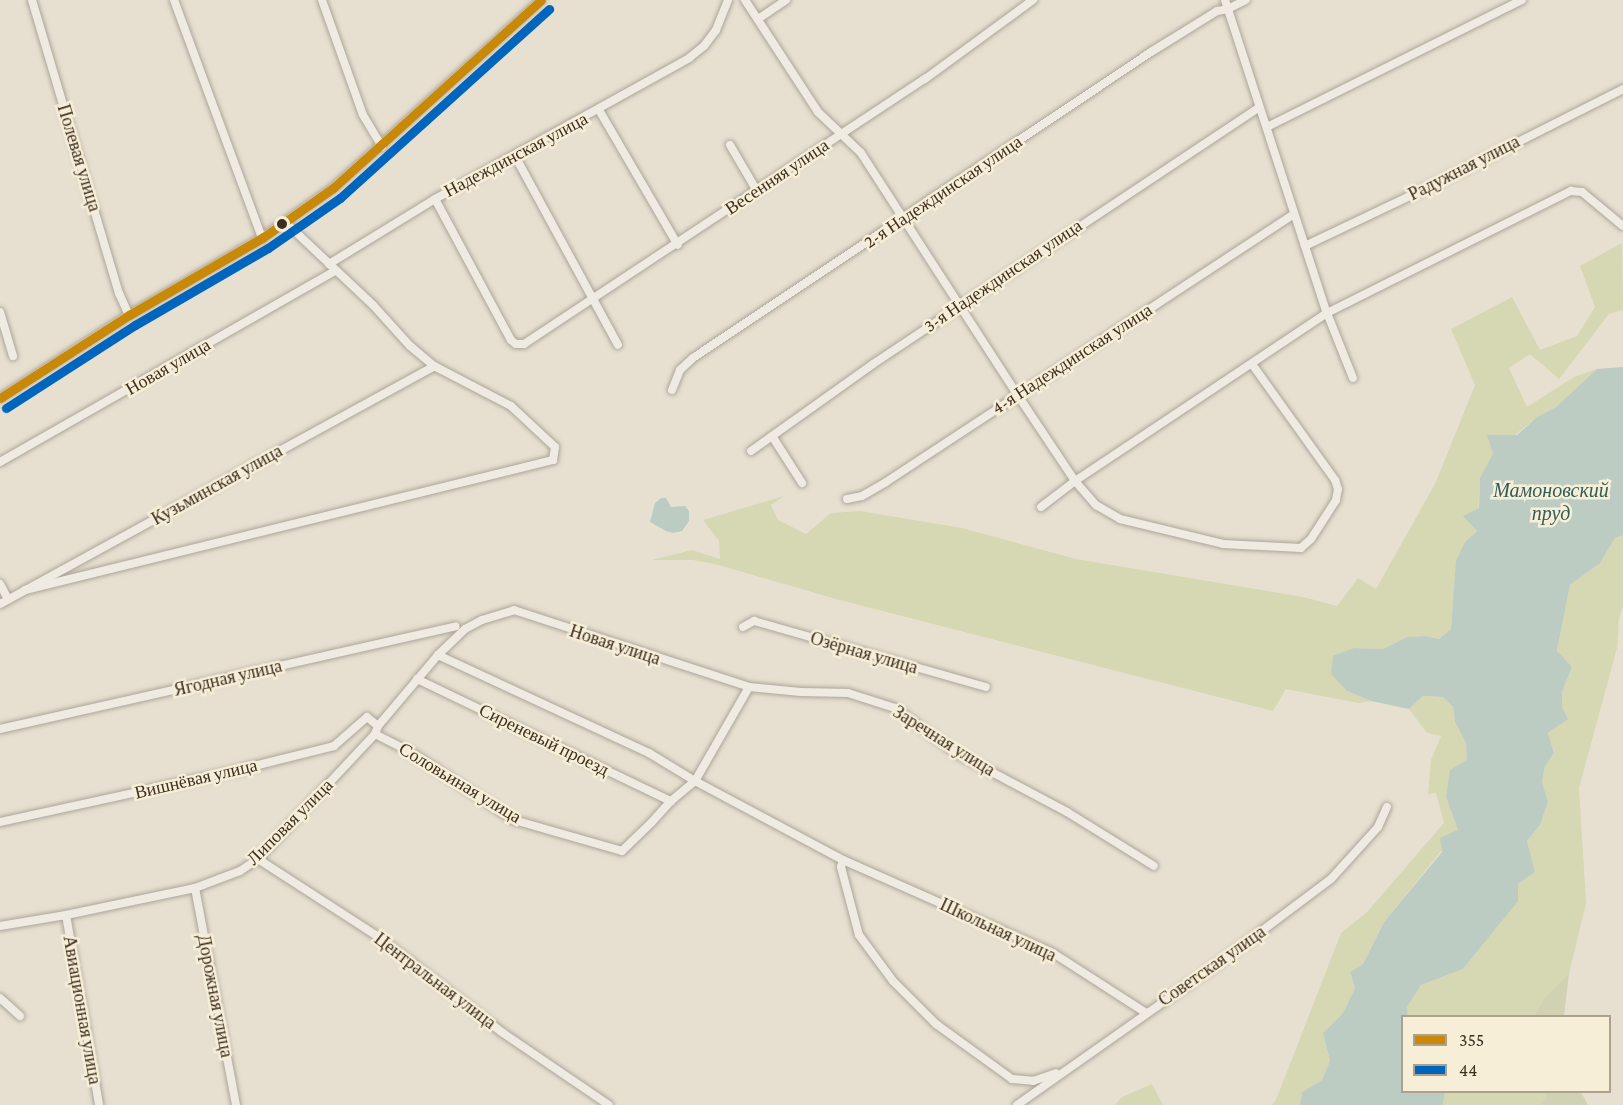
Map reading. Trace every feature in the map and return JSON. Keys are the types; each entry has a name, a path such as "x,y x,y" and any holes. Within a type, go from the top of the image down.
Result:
{"street":[{"name":"Полевая улица","path":"32,0 119,293 129,315"},
{"path":"174,0 262,238"},
{"path":"322,0 363,115 382,147"},
{"path":"0,398 129,315 286,223 382,147 541,0"},
{"name":"Надеждинская улица","path":"332,268 435,199 689,58 704,46 716,30 728,0"},
{"path":"745,0 818,112 861,153 1075,481 1096,505 1131,522 1223,544 1301,548 1311,539 1336,500 1338,489 1335,480 1252,364"},
{"path":"758,19 786,0"},
{"name":"Весенняя улица","path":"435,199 512,340 516,344 524,344 678,245 925,79 1033,0"},
{"path":"1225,0 1327,313 1353,378"},
{"name":"2-я Надеждинская улица","path":"672,390 680,370 693,358 1151,52 1217,11 1228,9 1246,0"},
{"path":"1267,127 1522,0"},
{"name":"Радужная улица","path":"1305,246 1439,182 1623,89"},
{"name":"3-я Надеждинская улица","path":"751,451 960,305 1259,108"},
{"path":"599,110 678,245"},
{"path":"730,145 757,191"},
{"path":"515,156 618,345"},
{"path":"1041,507 1075,481 1327,313 1571,191 1582,192 1623,226"},
{"name":"4-я Надеждинская улица","path":"847,499 862,496 886,482 1294,214"},
{"path":"25,590 553,460 555,447 511,406 434,366 286,223"},
{"name":"Новая улица","path":"0,462 332,268"},
{"path":"0,312 13,356"},
{"name":"Кузьминская улица","path":"4,601 434,366"},
{"path":"772,436 802,483"},
{"path":"0,584 4,601"},
{"name":"Новая улица","path":"482,620 514,610 749,687"},
{"name":"Липовая улица","path":"0,926 66,915 195,888 240,871 258,860 377,730 438,655 465,629 482,620"},
{"name":"Озёрная улица","path":"743,627 754,621 986,687"},
{"name":"Ягодная улица","path":"0,729 456,626"},
{"name":"Школьная улица","path":"438,655 649,753 695,781 843,860 1053,953 1146,1013"},
{"name":"Сиреневый проезд","path":"417,679 671,801"},
{"name":"Соловьиная улица","path":"377,730 514,820 622,851 671,801 695,781 749,687"},
{"name":"Заречная улица","path":"749,687 801,692 848,693 895,708 956,753 1067,812 1154,866"},
{"name":"Вишнёвая улица","path":"0,822 334,747 367,717 377,730"},
{"name":"Советская улица","path":"1017,1105 1215,966 1331,879 1378,827 1387,807"},
{"name":"Центральная улица","path":"258,860 380,938 503,1033 609,1105"},
{"path":"843,860 841,867 859,935 893,981 936,1024 998,1070 1022,1081 1047,1077 1086,1058"},
{"name":"Дорожная улица","path":"195,888 236,1105"},
{"name":"Авиационная улица","path":"66,915 99,1105"},
{"path":"0,998 20,1016"}],"green space":[{"path":"1622,243 1623,310 1609,314 1559,379 1530,354 1509,368 1527,407 1574,377 1597,369 1556,407 1537,417 1493,453 1480,478 1477,531 1465,542 1453,603 1451,629 1439,639 1425,636 1407,637 1383,649 1354,648 1347,691 1371,701 1358,703 1286,689 1273,711 836,599 715,564 693,560 652,560 692,550 720,559 719,541 703,520 784,496 771,505 778,520 806,534 831,513 860,511 962,528 1076,559 1303,597 1337,606 1358,578 1376,589 1435,484 1475,385 1451,329 1512,297 1540,350 1577,336 1595,307 1580,266"},
{"path":"1623,535 1623,607 1619,618 1617,648 1579,788 1586,903 1569,974 1545,997 1535,1015 1408,1015 1407,1007 1421,985 1463,969 1500,923 1518,884 1535,872 1527,841 1540,825 1548,802 1542,782 1545,766 1554,753 1548,733 1567,719 1562,707 1562,692 1572,667 1557,652 1570,585 1600,563 1615,538"},
{"path":"1423,696 1443,697 1453,707 1455,722 1466,743 1468,761 1446,797 1458,830 1384,922 1363,964 1350,972 1355,988 1343,1013 1323,1033 1330,1061 1322,1080 1302,1092 1300,1105 1271,1105 1276,1100 1341,933 1367,912 1444,823 1436,793 1428,794 1431,760 1441,736 1427,733 1409,709"},
{"path":"1569,974 1564,1015 1535,1015 1545,997"},
{"path":"1152,1084 1163,1105 1115,1105 1122,1097"},
{"path":"1445,1093 1545,1093 1547,1097 1541,1105 1443,1105"},
{"path":"1545,1093 1582,1093 1588,1105 1541,1105 1547,1097"}],"water":[{"name":"Мамоновский пруд","path":"1623,367 1623,535 1615,538 1600,563 1570,585 1557,651 1572,667 1562,692 1562,707 1568,719 1548,733 1554,753 1545,766 1542,782 1548,802 1540,825 1527,841 1535,872 1518,884 1518,901 1463,969 1421,985 1407,1007 1408,1015 1401,1015 1401,1093 1445,1093 1443,1105 1300,1105 1302,1092 1322,1080 1330,1061 1323,1033 1343,1013 1355,988 1350,972 1363,964 1384,922 1442,852 1440,838 1458,830 1446,797 1450,770 1467,760 1466,743 1455,722 1453,707 1443,697 1423,696 1409,709 1371,701 1347,691 1331,674 1333,656 1354,648 1383,649 1407,637 1425,636 1439,639 1451,629 1456,561 1465,542 1477,531 1463,516 1479,508 1480,478 1493,453 1487,435 1517,435 1537,417 1556,407 1597,369"},
{"path":"661,498 666,498 671,507 685,506 689,511 689,521 682,531 673,533 650,522 655,503"}],"transit line":[{"name":"355","path":"0,398 129,315 262,238 333,188 541,0"},
{"name":"44","path":"6,408 135,325 268,248 340,198 549,9"}]}
